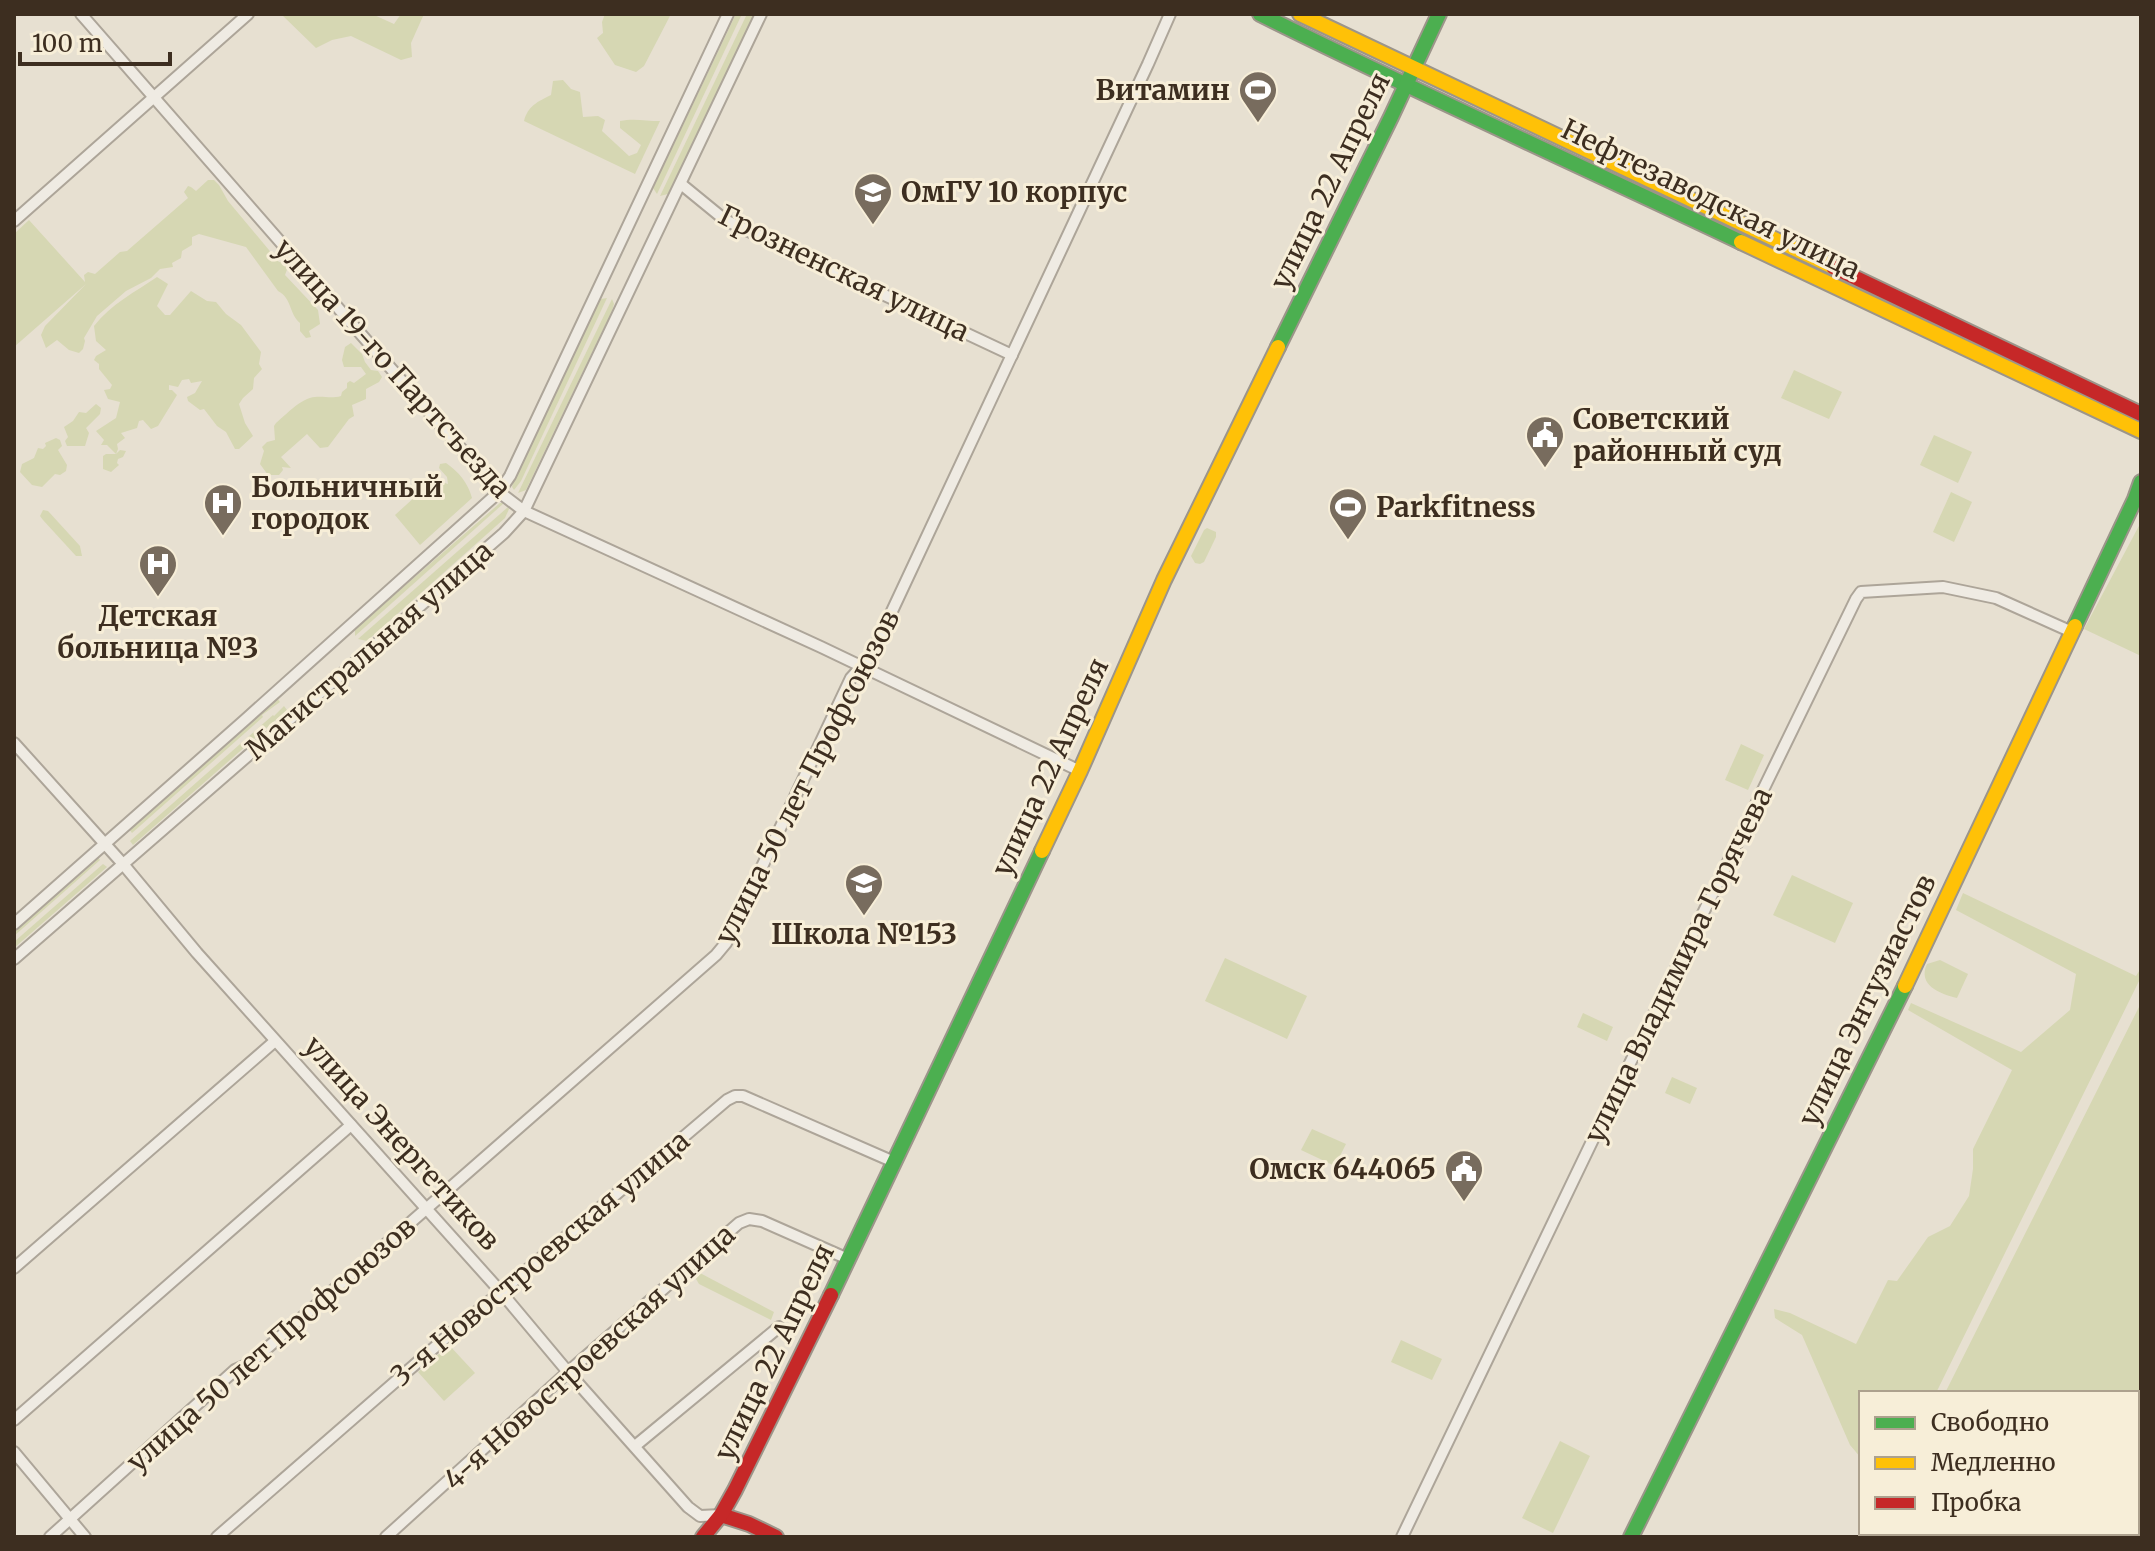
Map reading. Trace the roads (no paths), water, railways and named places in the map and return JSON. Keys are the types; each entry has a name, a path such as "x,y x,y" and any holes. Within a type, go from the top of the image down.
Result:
{"main road":[{"name":"Нефтезаводская улица","path":"1260,14 2141,431"},
{"name":"Нефтезаводская улица","path":"1300,14 2141,414"},
{"name":"улица 22 Апреля","path":"703,1537 721,1515 753,1455 848,1259 1080,771 1157,595 1439,14"},
{"path":"1393,60 1400,62 1411,58 1423,47"},
{"path":"1423,47 1422,65 1428,75"},
{"path":"1384,75 1392,87 1396,105 1408,96 1423,93"},
{"name":"улица Энтузиастов","path":"1637,1535 1906,983 2141,482"},
{"name":"улица Энергетиков","path":"721,1515 776,1537"}],"street":[{"name":"улица 19-го Партсъезда","path":"81,14 499,492 524,511 1080,771"},
{"path":"14,221 248,14"},
{"name":"Магистральная улица","path":"14,924 499,492 510,476 728,14"},
{"name":"Магистральная улица","path":"14,959 504,533 524,511 761,14"},
{"name":"улица 50 лет Профсоюзов","path":"50,1537 235,1370 249,1364 721,950 851,678 871,656 1170,14"},
{"name":"Грозненская улица","path":"681,184 725,220 1012,355"},
{"name":"улица Владимира Горячева","path":"1402,1537 1603,1117 1861,592 1943,587 1996,598 2072,632"},
{"name":"улица Энергетиков","path":"14,743 688,1507 700,1516 721,1515"},
{"path":"14,1268 275,1041"},
{"name":"3-я Новостроевская улица","path":"217,1537 440,1342 681,1137 735,1096 743,1096 894,1162"},
{"path":"14,1420 351,1125"},
{"name":"4-я Новостроевская улица","path":"386,1537 739,1223 749,1219 762,1221 848,1259"},
{"path":"635,1446 779,1327"},
{"path":"14,1452 85,1537"}],"place":[{"name":"Витамин","path":"1258,124"},
{"name":"ОмГУ 10 корпус","path":"873,226"},
{"name":"Советский районный суд","path":"1545,469"},
{"name":"Больничный городок","path":"223,537"},
{"name":"Parkfitness","path":"1348,541"},
{"name":"Детская больница №3","path":"158,598"},
{"name":"Школа №153","path":"864,917"},
{"name":"Омск 644065","path":"1464,1203"}]}
